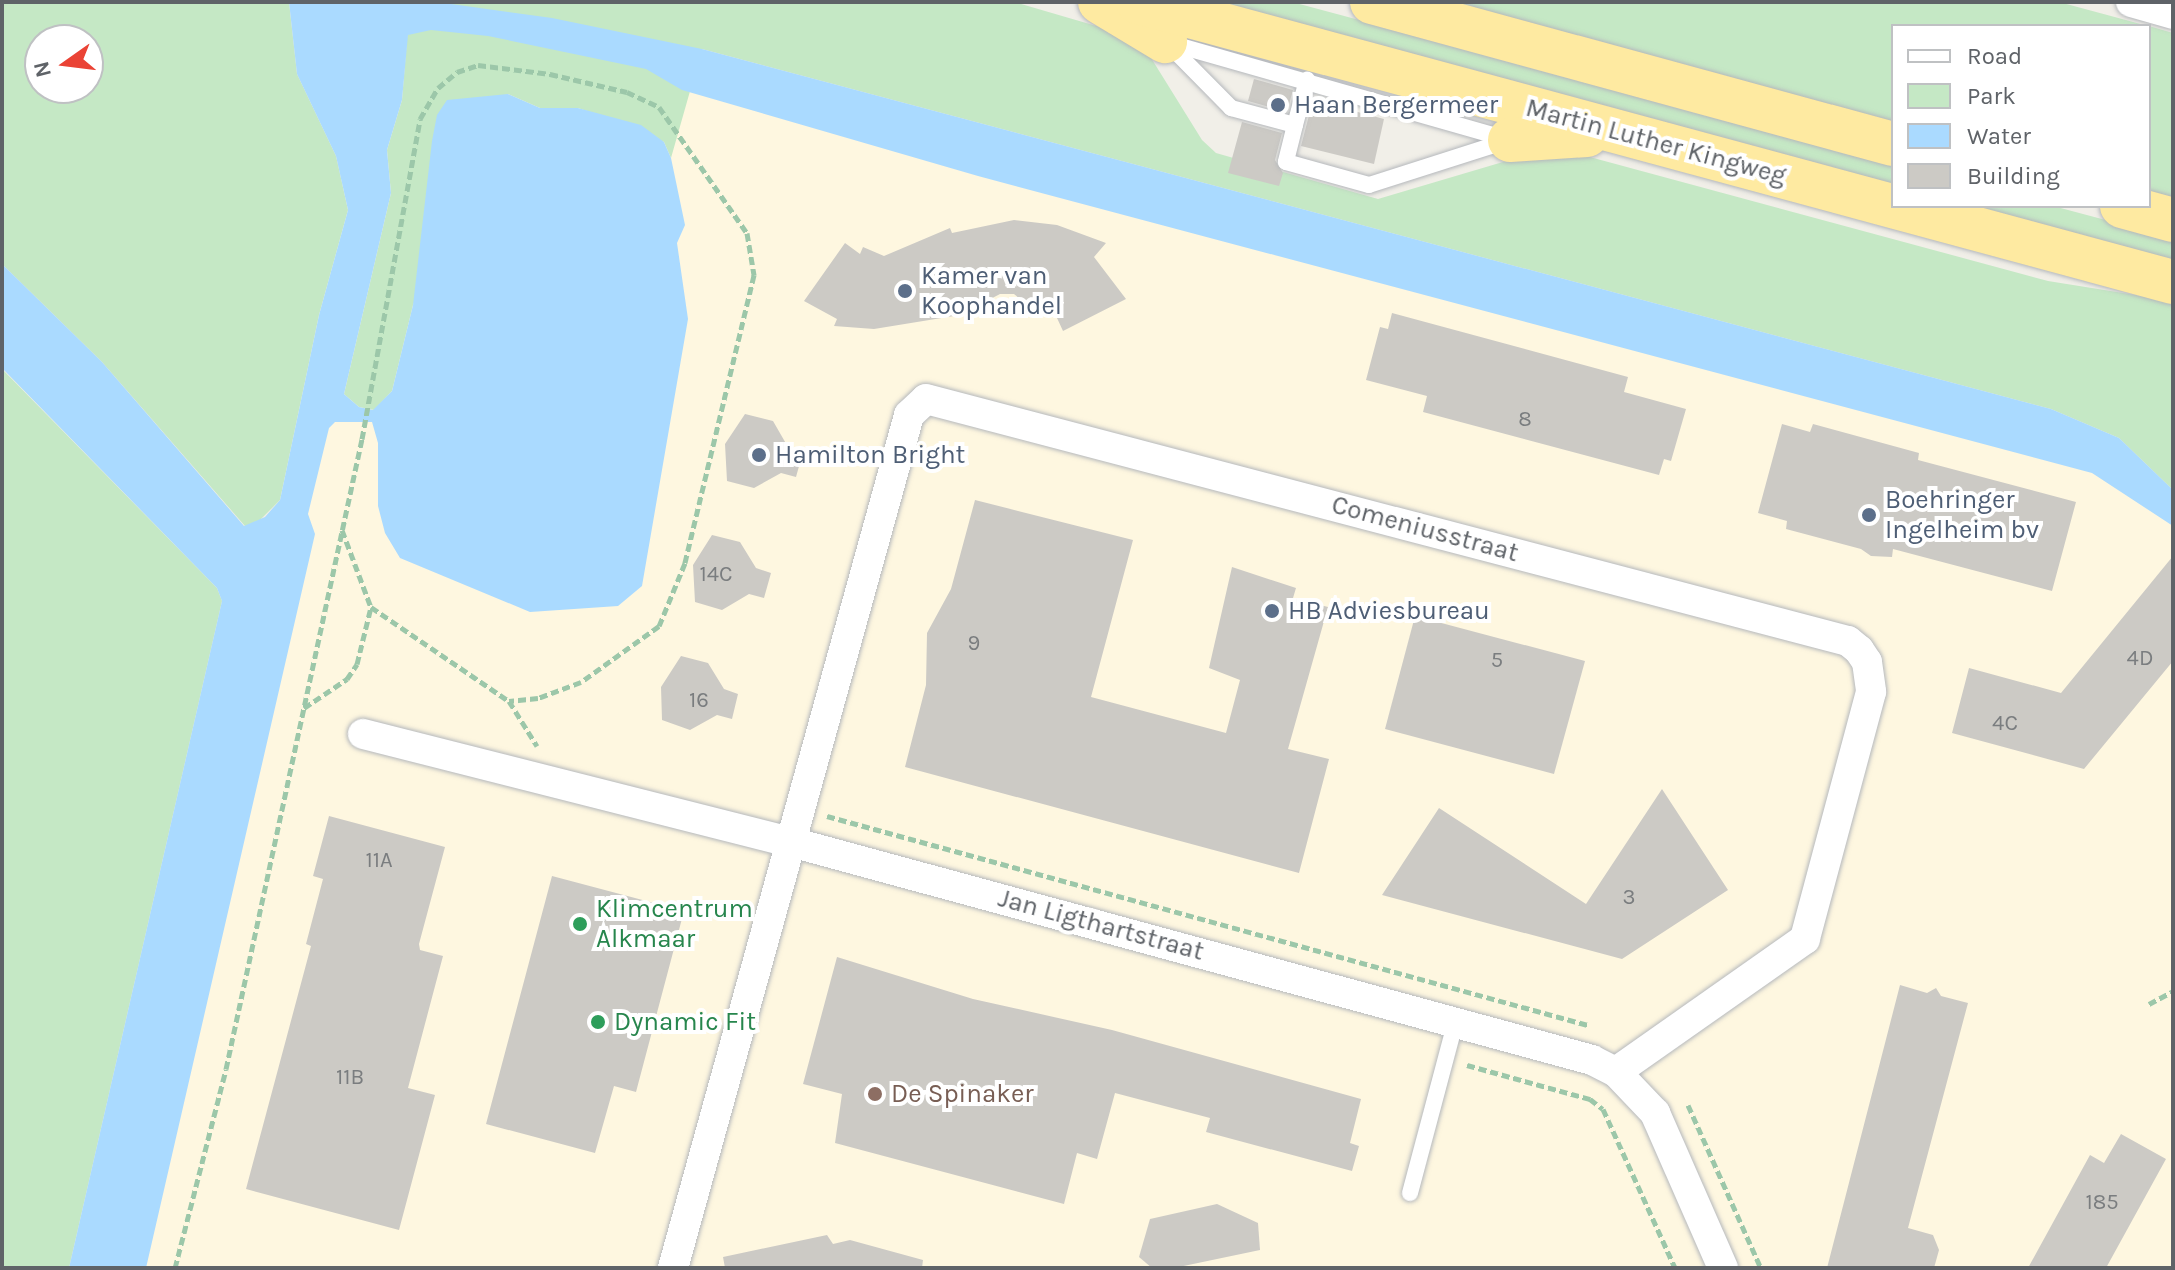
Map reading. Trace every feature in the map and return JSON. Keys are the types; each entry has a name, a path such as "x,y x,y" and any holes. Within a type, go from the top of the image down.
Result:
{"highway":[{"path":"1100,2 1165,41"},
{"name":"Martin Luther Kingweg","path":"1138,2 1891,206"},
{"path":"1372,2 1891,143"},
{"path":"1510,140 1621,133"},
{"name":"Martin Luther Kingweg","path":"1899,208 2173,282"},
{"path":"2129,208 2173,220"}],"street":[{"path":"2131,2 2173,14"},
{"name":"Comeniusstraat","path":"791,842 909,415 926,399 1848,641 1867,662 1871,692 1805,939 1616,1072"},
{"name":"Jan Ligthartstraat","path":"363,734 791,842 1561,1050 1616,1072 1655,1113 1723,1268"},
{"path":"673,1268 791,842"}],"lane":[{"path":"1165,41 1510,140"},
{"path":"1165,41 1231,108 1295,125"},
{"path":"1307,80 1286,162 1369,185 1510,140"},
{"path":"1410,1193 1456,1020"}],"path":[{"path":"175,1268 226,1069 362,439 420,119 438,88 457,72 478,65 550,74 627,92 659,107 747,233 754,275 685,563 659,626 581,682 538,698 509,701"},
{"path":"303,709 347,679 357,664 371,607 342,529"},
{"path":"371,607 509,701 561,784"},
{"path":"2149,1004 2173,991"},
{"path":"1445,1059 1590,1099 1603,1109 1675,1268"}],"shaded area":[{"path":"380,7 2040,423 2173,512 2173,1268 112,1268"}],"green space":[{"path":"2,2 289,2 297,74 336,156 348,210 319,315 280,500 255,525 245,526 102,362 2,264"},
{"path":"410,2 1014,2 1110,30 1143,45 1202,140 1216,153 1378,199 1513,159 1575,153 2048,281 2173,301 2173,490 2119,438 2051,409 702,49 671,158 664,142 607,118 578,108 540,108 508,94 413,305 392,391 374,410 359,407 344,394 391,193 387,150 402,100"},
{"path":"1214,2 1292,2 1891,162 1891,184"},
{"path":"1439,2 2059,2 2141,24 1891,24 1891,124"},
{"path":"2151,27 2173,33 2173,201 2151,195"},
{"path":"1979,208 2060,208 2173,238 2173,260"},
{"path":"2,369 217,588 222,601 69,1268 2,1268"}],"water":[{"path":"289,2 437,2 552,18 702,49 2051,409 2119,438 2173,490 2173,526 2092,473 978,176 682,90 646,69 488,36 431,30 408,35 402,100 387,150 391,193 344,394 359,407 373,410 392,391 413,305 432,141 437,115 447,100 508,94 540,108 578,108 641,125 664,142 671,158 685,225 677,243 688,319 642,586 618,606 530,612 400,558 385,533 378,506 378,443 372,422 335,422 329,428 308,514 315,534 146,1268 69,1268 222,601 217,588 2,368 2,264 102,362 244,526 265,517 280,500 319,315 348,210 336,156 297,74"}],"building":[{"path":"1254,79 1293,90 1287,112 1248,101"},
{"path":"1313,100 1384,119 1374,164 1301,146"},
{"path":"1242,122 1282,133 1275,160 1283,173 1279,186 1228,173"},
{"path":"1014,220 1057,225 1106,243 1094,257 1126,299 1063,331 1051,305 1041,316 1014,294 1000,294 960,315 874,329 834,326 837,319 804,301 845,243 860,254 863,247 884,256 950,228 952,233"},
{"path":"1392,313 1628,377 1624,392 1686,409 1671,461 1664,459 1659,475 1423,412 1427,396 1366,380 1380,327 1388,329"},
{"path":"745,414 773,421 788,447 803,452 796,477 781,473 754,488 727,481 725,444"},
{"path":"1782,424 1810,432 1813,424 1919,453 1918,460 2076,502 2052,591 1893,549 1892,557 1871,556 1861,549 1786,529 1787,521 1758,513"},
{"path":"975,500 1133,540 1091,697 1226,733 1240,680 1209,668 1232,567 1296,588 1293,598 1328,607 1288,749 1329,759 1299,873 905,767 926,685 927,633 951,589"},
{"path":"712,535 740,542 756,568 771,573 764,598 749,594 722,610 695,602 693,565"},
{"path":"2173,556 2173,661 2084,769 1952,733 1969,668 2061,693"},
{"path":"1415,616 1585,661 1554,774 1385,729"},
{"path":"681,656 708,663 724,689 738,694 732,719 717,715 690,730 662,720 661,687"},
{"path":"1662,789 1728,890 1622,959 1382,895 1439,808 1586,904"},
{"path":"329,816 445,847 419,944 420,950 443,956 408,1088 435,1095 399,1230 246,1189 311,946 306,944 323,879 313,876"},
{"path":"552,876 684,911 636,1092 614,1086 595,1153 486,1124"},
{"path":"837,957 973,999 1112,1030 1361,1099 1350,1143 1359,1146 1352,1171 1206,1132 1210,1118 1115,1093 1097,1159 1077,1153 1064,1204 835,1143 842,1094 803,1084"},
{"path":"1900,985 1927,993 1936,988 1941,996 1968,1003 1908,1228 1933,1235 1939,1250 1934,1268 1827,1268"},
{"path":"2121,1134 2166,1159 2106,1268 2028,1268 2090,1155 2104,1163"},
{"path":"1217,1204 1258,1223 1260,1250 1174,1268 1152,1268 1139,1257 1150,1219"},
{"path":"827,1235 833,1244 850,1240 923,1260 922,1268 725,1268 723,1257"}],"place":[{"name":"Haan Bergermeer","path":"1278,105"},
{"name":"Kamer van Koophandel","path":"905,291"},
{"name":"Hamilton Bright","path":"759,455"},
{"name":"Boehringer Ingelheim bv","path":"1869,515"},
{"name":"HB Adviesbureau","path":"1272,611"},
{"name":"Klimcentrum Alkmaar","path":"580,924"},
{"name":"Dynamic Fit","path":"598,1022"},
{"name":"De Spinaker","path":"875,1094"}]}
